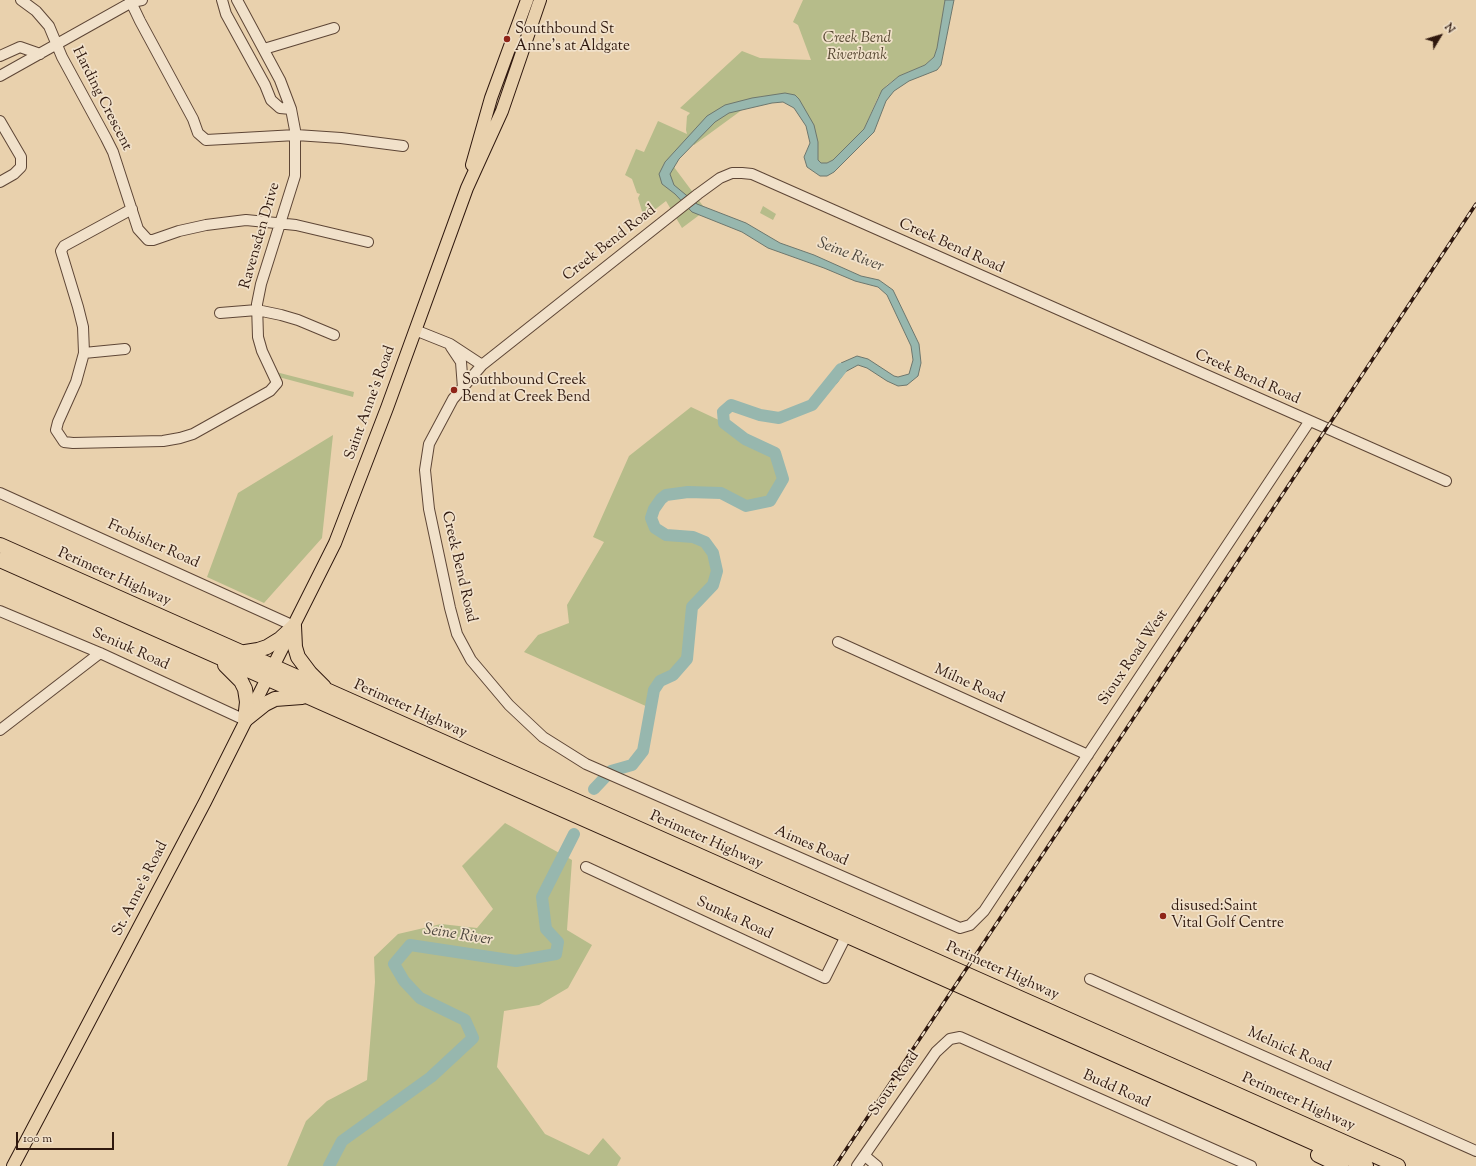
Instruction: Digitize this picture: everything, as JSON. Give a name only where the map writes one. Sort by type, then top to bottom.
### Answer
[{"type":"highway","name":"Perimeter Highway","points":[[0,545],[238,653],[305,697],[1366,1166]]},
{"type":"highway","name":"Perimeter Highway","points":[[0,560],[219,659],[332,694],[1398,1166]]},
{"type":"highway","points":[[238,653],[258,650],[267,646],[280,639],[294,626]]},
{"type":"highway","points":[[294,626],[295,648],[298,657],[310,673],[332,694]]},
{"type":"highway","points":[[219,659],[237,677],[245,689],[247,702],[246,720]]},
{"type":"highway","points":[[246,720],[261,707],[275,700],[305,697]]},
{"type":"highway","points":[[1236,1109],[1282,1136],[1341,1166]]},
{"type":"main road","name":"Saint Anne's Road","points":[[467,188],[475,150],[491,98],[527,0]]},
{"type":"main road","name":"Saint Anne's Road","points":[[294,626],[337,537],[467,188],[502,111],[540,0]]},
{"type":"main road","name":"St. Anne's Road","points":[[13,1166],[149,909],[294,626]]},
{"type":"street","name":"Harding Crescent","points":[[21,0],[30,5],[42,17],[57,44],[113,152],[138,230],[148,240],[153,240],[190,228],[232,221],[257,220],[281,223]]},
{"type":"street","points":[[0,76],[132,1],[142,0]]},
{"type":"street","points":[[222,0],[226,14],[265,85],[270,100],[280,108],[291,108]]},
{"type":"street","name":"Ravensden Drive","points":[[132,209],[64,246],[61,251],[83,327],[84,353],[76,382],[58,422],[56,430],[64,442],[163,441],[180,438],[193,434],[275,388],[277,383],[277,379],[262,350],[258,337],[257,310],[261,284],[281,223],[294,176],[296,135],[291,108],[280,80],[237,0]]},
{"type":"street","points":[[132,1],[140,21],[202,137],[210,140],[296,135],[341,138],[403,146]]},
{"type":"street","points":[[264,49],[334,28]]},
{"type":"street","points":[[0,56],[20,47],[40,54]]},
{"type":"street","points":[[0,121],[21,157],[21,167],[14,174],[0,182]]},
{"type":"street","name":"Creek Bend Road","points":[[622,779],[586,764],[543,737],[509,706],[471,660],[457,634],[429,509],[425,470],[429,444],[453,399],[482,365],[676,211],[720,178],[732,174],[752,174],[1309,422],[1446,481]]},
{"type":"street","points":[[281,223],[296,225],[368,242]]},
{"type":"street","points":[[220,313],[257,310],[298,320],[334,335]]},
{"type":"street","points":[[415,330],[450,344],[482,365]]},
{"type":"street","points":[[450,344],[461,362],[463,388]]},
{"type":"street","points":[[84,353],[125,349]]},
{"type":"street","name":"Sioux Road West","points":[[984,911],[1309,422]]},
{"type":"street","name":"Frobisher Road","points":[[0,492],[294,626]]},
{"type":"street","name":"Seniuk Road","points":[[0,610],[100,653],[246,720]]},
{"type":"street","name":"Milne Road","points":[[838,642],[1088,755]]},
{"type":"street","points":[[0,730],[100,653]]},
{"type":"street","name":"Aimes Road","points":[[622,779],[953,926],[960,928],[970,926],[984,911]]},
{"type":"street","name":"Sumka Road","points":[[586,867],[825,978],[846,936]]},
{"type":"street","name":"Melnick Road","points":[[1090,979],[1476,1151]]},
{"type":"street","name":"Sioux Road","points":[[857,1166],[936,1052],[950,1039],[960,1037],[968,1040]]},
{"type":"street","name":"Budd Road","points":[[968,1040],[1251,1166]]},
{"type":"street","points":[[864,1156],[877,1166]]},
{"type":"green space","name":"Creek Bend Riverbank","points":[[803,0],[945,0],[937,48],[934,57],[925,65],[899,76],[887,85],[878,97],[864,129],[833,160],[827,163],[821,163],[818,160],[818,142],[799,99],[761,96],[694,145],[689,137],[663,166],[671,163],[706,210],[682,228],[666,201],[644,218],[638,198],[640,194],[637,193],[632,179],[625,175],[636,149],[644,152],[658,121],[687,134],[687,116],[690,113],[680,108],[742,51],[760,58],[811,60],[798,25],[793,22]]},
{"type":"green space","points":[[763,206],[776,214],[773,220],[760,213]]},
{"type":"green space","points":[[272,371],[354,392],[353,397],[275,376]]},
{"type":"green space","points":[[691,407],[723,422],[729,429],[738,435],[770,448],[779,460],[780,469],[777,497],[773,501],[759,507],[747,505],[724,494],[675,494],[666,497],[653,510],[653,526],[660,531],[669,535],[704,541],[714,555],[718,573],[713,587],[700,599],[692,615],[691,641],[685,660],[678,669],[660,675],[651,685],[647,696],[648,707],[524,652],[538,635],[569,623],[567,605],[604,542],[593,537],[629,456]]},
{"type":"green space","points":[[333,435],[322,538],[264,603],[207,577],[238,493]]},
{"type":"green space","points":[[505,823],[572,860],[567,930],[592,945],[568,988],[539,1005],[504,1011],[497,1067],[545,1134],[589,1155],[603,1138],[621,1158],[617,1166],[287,1166],[306,1121],[327,1101],[367,1080],[375,982],[374,957],[398,934],[441,924],[477,928],[493,909],[462,866]]},
{"type":"water","points":[[945,0],[954,0],[941,65],[937,70],[909,81],[894,91],[886,101],[874,132],[834,172],[827,176],[820,176],[807,167],[804,157],[810,143],[806,126],[794,108],[783,102],[772,103],[729,113],[715,122],[679,159],[670,174],[674,185],[697,204],[746,223],[780,243],[814,255],[861,276],[879,280],[893,290],[919,344],[921,363],[918,376],[907,385],[898,386],[867,368],[858,365],[845,372],[836,384],[828,380],[833,372],[841,363],[857,356],[868,359],[894,376],[898,377],[909,374],[913,360],[911,346],[887,295],[878,287],[855,281],[768,248],[742,232],[692,212],[675,194],[662,184],[659,174],[665,162],[707,116],[725,105],[752,98],[785,93],[795,95],[799,99],[814,125],[818,142],[818,160],[821,163],[827,163],[833,160],[864,129],[882,90],[899,76],[925,65],[934,57],[937,48]]},
{"type":"waterway","name":"Seine River","points":[[594,789],[611,771],[632,765],[643,751],[654,690],[660,681],[673,675],[687,659],[692,607],[713,585],[717,571],[713,553],[705,542],[693,537],[666,535],[655,528],[651,518],[654,509],[666,495],[688,492],[721,493],[746,506],[770,501],[783,479],[775,453],[745,439],[724,423],[723,412],[731,405],[760,415],[779,418],[812,405],[841,369]]},
{"type":"waterway","name":"Seine River","points":[[329,1166],[342,1141],[431,1077],[473,1038],[465,1020],[420,998],[404,981],[394,964],[410,945],[516,961],[556,954],[558,942],[546,929],[542,897],[574,834]]},
{"type":"railway","points":[[835,1166],[1476,204]]},
{"type":"place","name":"Southbound St Anne's at Aldgate","points":[[507,39]]},
{"type":"place","name":"Southbound Creek Bend at Creek Bend","points":[[454,390]]},
{"type":"place","name":"disused:Saint Vital Golf Centre","points":[[1163,916]]}]
